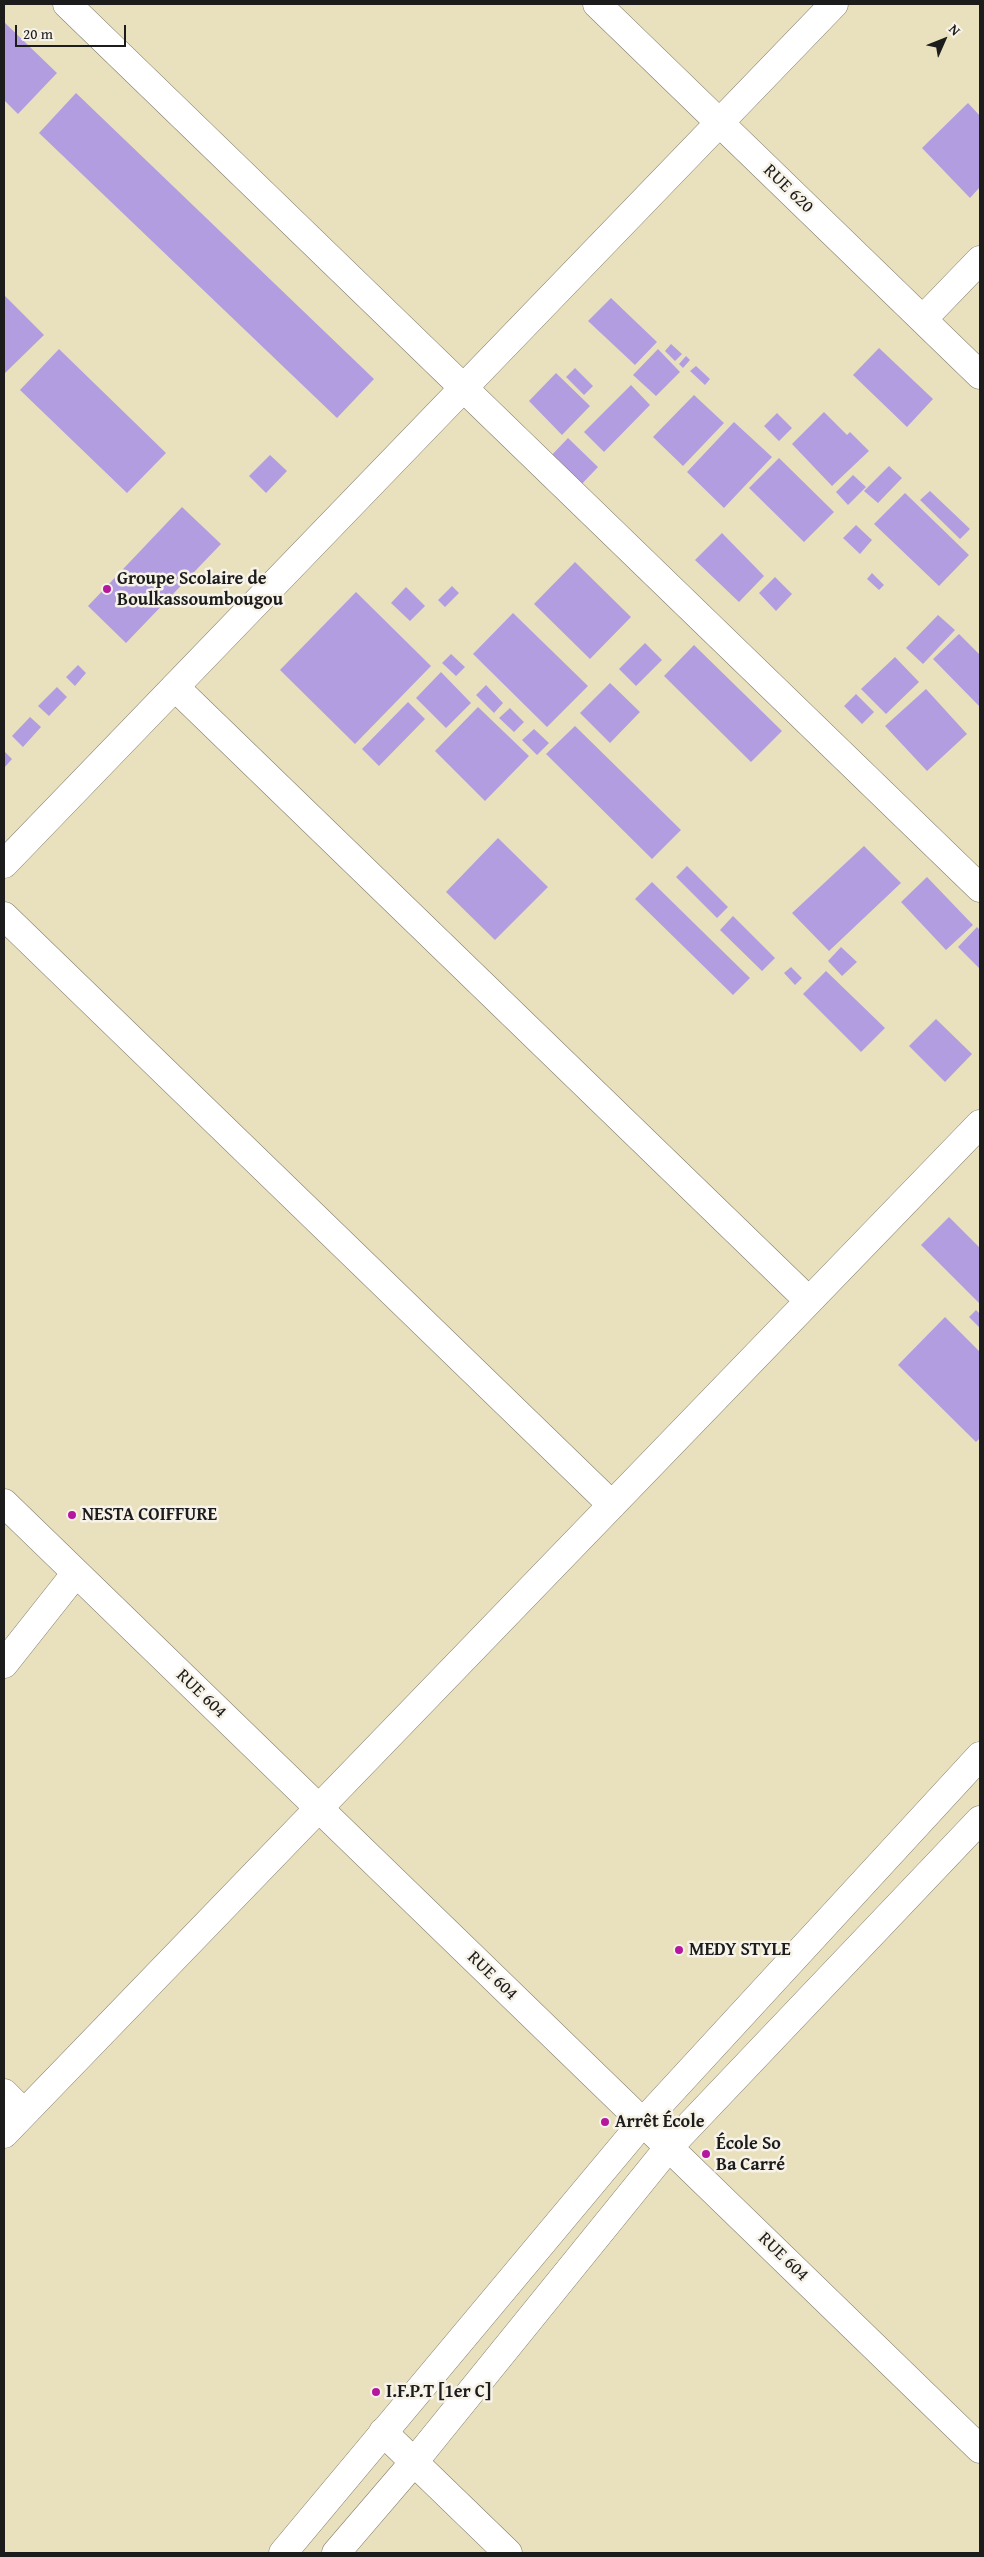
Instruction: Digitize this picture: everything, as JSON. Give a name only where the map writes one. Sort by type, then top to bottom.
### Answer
[{"type":"street","points":[[67,4],[980,888]]},
{"type":"street","name":"RUE 620","points":[[597,4],[980,375]]},
{"type":"street","points":[[4,864],[834,4]]},
{"type":"street","points":[[923,319],[980,260]]},
{"type":"street","points":[[175,687],[810,1301]]},
{"type":"street","points":[[4,916],[612,1505]]},
{"type":"street","points":[[4,2134],[980,1124]]},
{"type":"street","name":"RUE 604","points":[[4,1503],[980,2449]]},
{"type":"street","points":[[4,1664],[76,1574]]},
{"type":"street","points":[[283,2553],[643,2122],[980,1756]]},
{"type":"street","points":[[336,2553],[414,2462],[669,2147],[980,1820]]},
{"type":"street","points":[[4,2093],[24,2113]]},
{"type":"street","points":[[383,2432],[508,2553]]},
{"type":"building","points":[[4,22],[57,73],[18,114],[4,100]]},
{"type":"building","points":[[76,93],[374,379],[337,418],[39,133]]},
{"type":"building","points":[[968,103],[980,116],[980,187],[970,198],[922,148]]},
{"type":"building","points":[[4,295],[44,335],[4,374]]},
{"type":"building","points":[[611,298],[657,342],[635,365],[588,321]]},
{"type":"building","points":[[671,344],[682,354],[675,361],[665,351]]},
{"type":"building","points":[[879,348],[933,399],[907,427],[853,375]]},
{"type":"building","points":[[59,349],[166,453],[127,493],[20,390]]},
{"type":"building","points":[[658,349],[680,372],[656,396],[633,375]]},
{"type":"building","points":[[686,356],[690,360],[683,368],[679,364]]},
{"type":"building","points":[[696,366],[710,379],[705,385],[690,371]]},
{"type":"building","points":[[575,368],[593,386],[584,395],[566,377]]},
{"type":"building","points":[[556,373],[590,406],[562,435],[529,401]]},
{"type":"building","points":[[631,385],[650,405],[604,452],[584,432]]},
{"type":"building","points":[[694,395],[724,423],[683,466],[653,437]]},
{"type":"building","points":[[824,412],[847,435],[850,432],[869,451],[832,486],[792,444]]},
{"type":"building","points":[[777,413],[792,428],[779,441],[764,426]]},
{"type":"building","points":[[734,422],[772,457],[724,508],[687,472]]},
{"type":"building","points":[[568,438],[598,467],[579,487],[549,458]]},
{"type":"building","points":[[270,455],[287,471],[266,493],[249,476]]},
{"type":"building","points":[[779,458],[834,512],[804,542],[749,488]]},
{"type":"building","points":[[889,466],[902,478],[878,503],[864,491]]},
{"type":"building","points":[[853,475],[866,487],[848,505],[836,492]]},
{"type":"building","points":[[930,491],[970,529],[960,539],[920,500]]},
{"type":"building","points":[[905,493],[969,555],[939,586],[874,524]]},
{"type":"building","points":[[182,507],[221,544],[126,643],[88,606]]},
{"type":"building","points":[[856,525],[872,540],[860,554],[843,538]]},
{"type":"building","points":[[722,533],[764,576],[739,602],[695,560]]},
{"type":"building","points":[[575,562],[631,617],[590,659],[534,604]]},
{"type":"building","points":[[872,573],[884,585],[879,590],[867,579]]},
{"type":"building","points":[[775,577],[792,594],[776,611],[759,593]]},
{"type":"building","points":[[452,586],[459,593],[445,607],[438,600]]},
{"type":"building","points":[[406,587],[425,606],[410,621],[391,603]]},
{"type":"building","points":[[356,592],[431,666],[355,744],[280,670]]},
{"type":"building","points":[[513,613],[588,686],[547,727],[473,654]]},
{"type":"building","points":[[938,615],[955,630],[923,664],[906,648]]},
{"type":"building","points":[[959,634],[980,655],[980,707],[933,659]]},
{"type":"building","points":[[645,643],[662,660],[636,686],[619,669]]},
{"type":"building","points":[[694,645],[782,731],[751,762],[664,676]]},
{"type":"building","points":[[451,654],[465,667],[456,676],[442,663]]},
{"type":"building","points":[[895,657],[919,682],[886,714],[861,689]]},
{"type":"building","points":[[78,665],[86,673],[75,686],[66,677]]},
{"type":"building","points":[[441,672],[471,703],[446,728],[416,698]]},
{"type":"building","points":[[610,683],[640,712],[610,743],[580,713]]},
{"type":"building","points":[[486,685],[503,703],[494,713],[476,695]]},
{"type":"building","points":[[57,687],[67,697],[49,716],[38,706]]},
{"type":"building","points":[[926,689],[967,734],[927,771],[885,726]]},
{"type":"building","points":[[856,694],[874,712],[862,724],[844,706]]},
{"type":"building","points":[[408,702],[425,719],[379,766],[362,749]]},
{"type":"building","points":[[478,707],[529,756],[485,801],[435,751]]},
{"type":"building","points":[[510,708],[524,722],[514,732],[499,718]]},
{"type":"building","points":[[30,717],[41,727],[23,747],[12,736]]},
{"type":"building","points":[[575,726],[681,830],[652,859],[546,754]]},
{"type":"building","points":[[534,729],[549,743],[537,755],[522,740]]},
{"type":"building","points":[[4,753],[12,759],[4,768]]},
{"type":"building","points":[[498,838],[548,887],[495,940],[446,892]]},
{"type":"building","points":[[864,846],[901,883],[829,951],[792,913]]},
{"type":"building","points":[[687,866],[728,907],[717,918],[676,877]]},
{"type":"building","points":[[927,877],[973,925],[946,950],[901,902]]},
{"type":"building","points":[[652,882],[750,978],[733,995],[635,899]]},
{"type":"building","points":[[733,916],[775,958],[762,971],[720,930]]},
{"type":"building","points":[[977,927],[980,930],[980,969],[958,947]]},
{"type":"building","points":[[841,947],[857,962],[842,976],[828,961]]},
{"type":"building","points":[[791,967],[802,978],[795,985],[784,973]]},
{"type":"building","points":[[826,971],[885,1028],[861,1052],[803,994]]},
{"type":"building","points":[[936,1019],[972,1054],[945,1082],[909,1046]]},
{"type":"building","points":[[949,1217],[980,1248],[980,1304],[921,1245]]},
{"type":"building","points":[[976,1310],[980,1314],[979,1327],[969,1317]]},
{"type":"building","points":[[945,1317],[980,1352],[980,1438],[976,1442],[898,1365]]},
{"type":"place","name":"Groupe Scolaire de Boulkassoumbougou","points":[[107,589]]},
{"type":"place","name":"NESTA COIFFURE","points":[[72,1515]]},
{"type":"place","name":"MEDY STYLE","points":[[679,1950]]},
{"type":"place","name":"Arrêt École","points":[[605,2122]]},
{"type":"place","name":"École So Ba Carré","points":[[706,2154]]},
{"type":"place","name":"I.F.P.T [1er C]","points":[[376,2392]]}]
